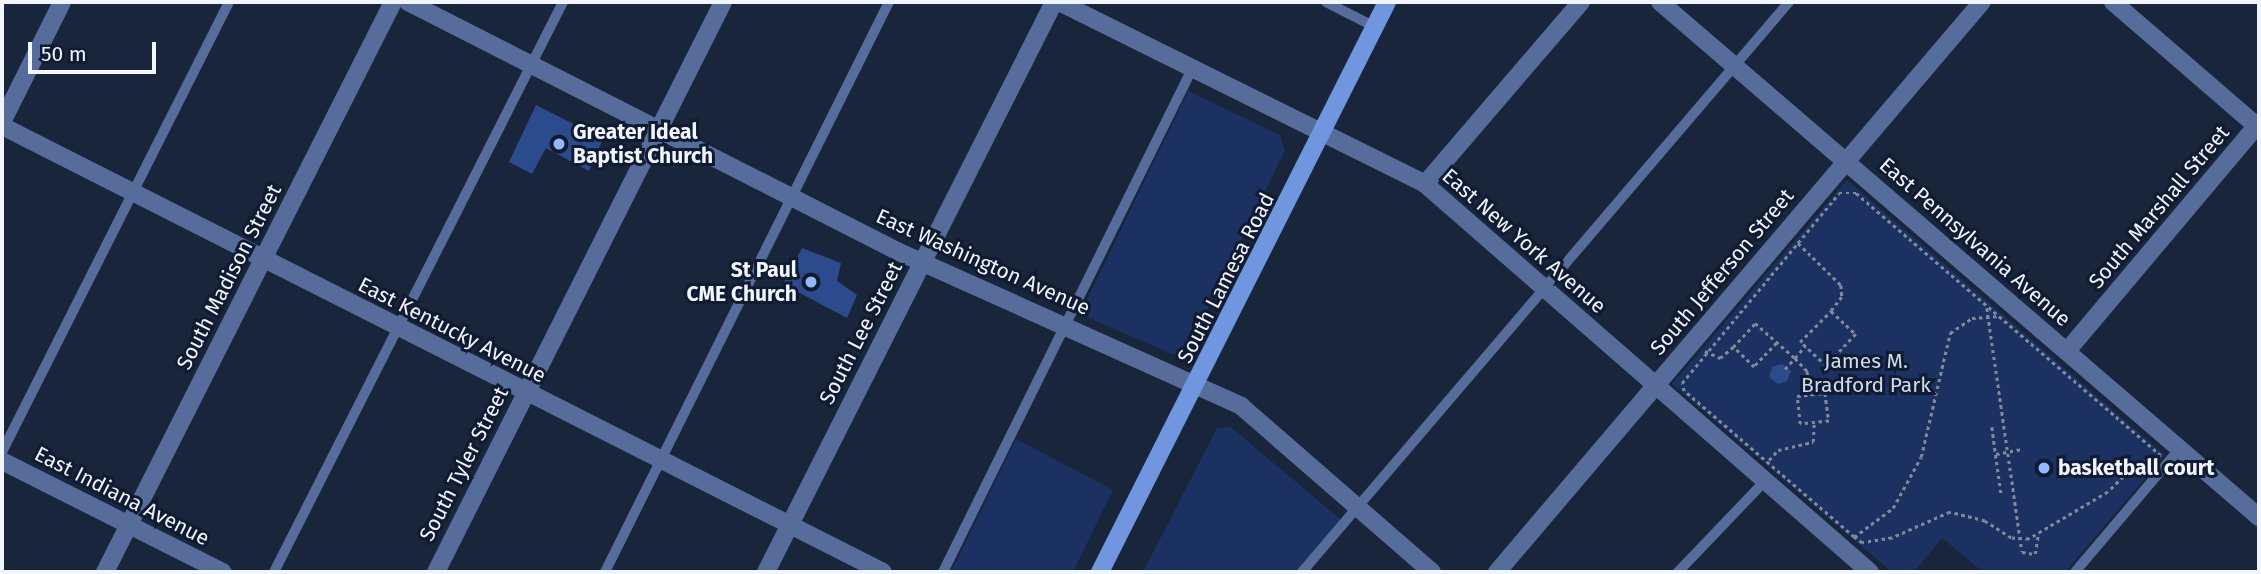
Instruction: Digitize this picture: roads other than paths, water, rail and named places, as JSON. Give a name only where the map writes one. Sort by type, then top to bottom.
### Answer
[{"type":"main road","name":"South Lamesa Road","points":[[1100,572],[1324,135],[1387,2]]},
{"type":"street","points":[[2,124],[62,2]]},
{"type":"street","name":"South Madison Street","points":[[105,572],[393,2]]},
{"type":"street","name":"East Washington Avenue","points":[[408,2],[922,263],[1068,324],[1241,405],[1432,572]]},
{"type":"street","name":"South Tyler Street","points":[[436,572],[723,2]]},
{"type":"street","name":"East New York Avenue","points":[[1056,2],[1425,184],[1870,572]]},
{"type":"street","name":"South Lee Street","points":[[766,572],[1056,2]]},
{"type":"street","points":[[1425,184],[1581,2]]},
{"type":"street","name":"East Pennsylvania Avenue","points":[[1660,2],[2259,517]]},
{"type":"street","name":"South Jefferson Street","points":[[1497,572],[1982,2]]},
{"type":"street","points":[[2113,2],[2258,126]]},
{"type":"street","name":"East Kentucky Avenue","points":[[2,124],[262,260],[883,572]]},
{"type":"street","name":"South Marshall Street","points":[[2067,351],[2258,126]]},
{"type":"street","name":"East Indiana Avenue","points":[[2,461],[223,572]]},
{"type":"lane","points":[[2,452],[229,2]]},
{"type":"lane","points":[[274,572],[563,2]]},
{"type":"lane","points":[[605,572],[889,2]]},
{"type":"lane","points":[[1326,2],[1375,27]]},
{"type":"lane","points":[[1302,572],[1789,2]]},
{"type":"lane","points":[[943,572],[1192,69]]},
{"type":"lane","points":[[2075,572],[2180,449]]},
{"type":"lane","points":[[1678,572],[1765,481]]},
{"type":"place","name":"Greater Ideal Baptist Church","points":[[559,144]]},
{"type":"place","name":"St Paul CME Church","points":[[811,282]]},
{"type":"place","name":"basketball court","points":[[2044,468]]},
{"type":"park label","name":"James M. Bradford Park","points":[[1866,373]]}]
